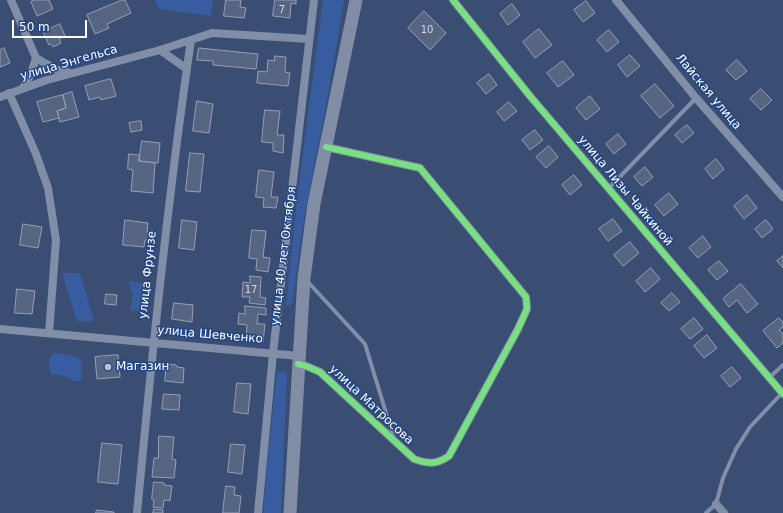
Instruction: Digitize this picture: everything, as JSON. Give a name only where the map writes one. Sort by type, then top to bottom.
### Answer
[{"type":"main road","name":"улица 40 лет Октября","points":[[290,513],[304,278],[314,204],[356,0]]},
{"type":"street","points":[[11,0],[36,58],[57,70],[71,74]]},
{"type":"street","name":"улица 40 лет Октября","points":[[258,513],[273,353],[314,0]]},
{"type":"street","name":"улица Лизы Чайкиной","points":[[453,0],[530,96],[783,394]]},
{"type":"street","name":"Лайская улица","points":[[616,0],[696,98],[783,197]]},
{"type":"street","name":"улица Энгельса","points":[[0,96],[71,74],[160,50],[212,33],[309,38]]},
{"type":"street","name":"улица Фрунзе","points":[[137,513],[153,343],[166,228],[191,40]]},
{"type":"street","points":[[160,50],[187,69]]},
{"type":"street","points":[[23,88],[31,74],[36,58]]},
{"type":"street","points":[[9,93],[36,154],[48,188],[56,240],[49,333]]},
{"type":"street","name":"улица Матросова","points":[[298,360],[306,366],[320,372],[414,459],[428,463],[440,462],[449,456],[518,329],[527,309],[526,297],[420,168],[326,147]]},
{"type":"street","name":"улица Шевченко","points":[[0,329],[273,353],[298,360]]},
{"type":"street","points":[[716,504],[724,513]]},
{"type":"lane","points":[[608,188],[696,98]]},
{"type":"lane","points":[[304,278],[365,344],[395,441]]},
{"type":"lane","points":[[770,377],[783,365]]},
{"type":"lane","points":[[706,513],[716,504],[723,478],[736,449],[750,427],[783,394]]},
{"type":"shaded area","points":[[155,0],[213,0],[211,16],[159,9]]},
{"type":"shaded area","points":[[323,0],[344,0],[329,90],[304,219],[292,305],[286,306],[297,198]]},
{"type":"shaded area","points":[[62,273],[80,273],[94,320],[89,322],[77,321]]},
{"type":"shaded area","points":[[128,281],[144,283],[141,311],[130,310],[133,295]]},
{"type":"shaded area","points":[[53,353],[72,356],[81,360],[81,381],[73,381],[63,376],[52,375],[49,369],[49,364]]},
{"type":"shaded area","points":[[277,372],[283,372],[287,375],[281,513],[263,513],[267,463]]},
{"type":"building","points":[[35,0],[49,0],[53,9],[37,16],[31,2]]},
{"type":"building","points":[[125,0],[131,13],[107,24],[109,28],[95,34],[87,15]]},
{"type":"building","points":[[226,0],[241,0],[240,7],[246,8],[244,18],[224,16]]},
{"type":"building","points":[[275,0],[296,0],[296,4],[291,3],[290,18],[273,16]]},
{"type":"building","points":[[586,1],[595,13],[583,22],[574,10]]},
{"type":"building","points":[[512,4],[520,15],[508,25],[500,14]]},
{"type":"building","points":[[424,11],[446,33],[430,50],[408,28]]},
{"type":"building","points":[[60,24],[65,36],[59,39],[61,43],[53,47],[51,44],[49,45],[43,32]]},
{"type":"building","points":[[539,29],[552,45],[535,58],[523,42]]},
{"type":"building","points":[[609,30],[619,42],[607,52],[597,40]]},
{"type":"building","points":[[4,48],[10,63],[0,67],[0,50]]},
{"type":"building","points":[[199,48],[258,54],[256,69],[213,65],[213,61],[197,60]]},
{"type":"building","points":[[630,55],[640,66],[627,77],[618,65]]},
{"type":"building","points":[[275,56],[286,57],[285,72],[290,73],[288,86],[257,83],[258,71],[267,72],[268,60],[274,61]]},
{"type":"building","points":[[737,60],[747,71],[736,80],[726,70]]},
{"type":"building","points":[[563,61],[574,75],[558,87],[547,73]]},
{"type":"building","points":[[489,74],[497,85],[486,94],[477,83]]},
{"type":"building","points":[[111,79],[116,96],[101,100],[100,97],[89,100],[85,86]]},
{"type":"building","points":[[655,84],[674,106],[660,118],[641,96]]},
{"type":"building","points":[[761,89],[772,100],[761,110],[750,99]]},
{"type":"building","points":[[72,92],[79,117],[60,122],[57,111],[66,108],[63,95]]},
{"type":"building","points":[[63,95],[66,108],[57,111],[59,118],[43,122],[37,102]]},
{"type":"building","points":[[590,96],[600,109],[586,120],[576,108]]},
{"type":"building","points":[[197,101],[213,104],[209,133],[193,131]]},
{"type":"building","points":[[509,102],[517,111],[504,121],[497,112]]},
{"type":"building","points":[[265,110],[280,111],[277,135],[284,135],[283,153],[273,151],[273,143],[262,142]]},
{"type":"building","points":[[141,121],[142,130],[131,132],[129,123]]},
{"type":"building","points":[[687,125],[694,133],[682,143],[675,135]]},
{"type":"building","points":[[535,130],[543,140],[530,150],[522,140]]},
{"type":"building","points":[[618,134],[626,144],[614,154],[606,144]]},
{"type":"building","points":[[142,141],[160,143],[158,163],[139,161]]},
{"type":"building","points":[[549,146],[558,157],[546,168],[536,157]]},
{"type":"building","points":[[190,153],[204,154],[200,192],[186,191]]},
{"type":"building","points":[[129,154],[140,155],[139,161],[155,163],[153,193],[131,191],[133,170],[128,169]]},
{"type":"building","points":[[716,159],[724,169],[713,179],[705,169]]},
{"type":"building","points":[[645,167],[653,177],[642,186],[634,177]]},
{"type":"building","points":[[259,170],[274,172],[271,197],[278,197],[276,208],[263,207],[264,198],[256,197]]},
{"type":"building","points":[[574,175],[582,185],[570,195],[562,185]]},
{"type":"building","points":[[669,193],[678,204],[664,216],[655,205]]},
{"type":"building","points":[[747,195],[757,208],[744,219],[734,206]]},
{"type":"building","points":[[613,219],[622,231],[608,241],[599,229]]},
{"type":"building","points":[[125,220],[148,223],[147,232],[151,232],[150,240],[145,240],[144,247],[123,245]]},
{"type":"building","points":[[182,220],[197,222],[194,250],[179,248]]},
{"type":"building","points":[[766,220],[773,229],[762,238],[755,229]]},
{"type":"building","points":[[23,224],[42,227],[38,248],[20,245]]},
{"type":"building","points":[[252,230],[266,231],[263,257],[270,258],[268,272],[256,270],[257,259],[249,258]]},
{"type":"building","points":[[703,236],[711,247],[698,258],[689,248]]},
{"type":"building","points":[[630,242],[639,253],[623,266],[614,255]]},
{"type":"building","points":[[783,256],[783,268],[777,261]]},
{"type":"building","points":[[719,261],[728,271],[717,280],[708,270]]},
{"type":"building","points":[[651,268],[660,279],[645,292],[636,281]]},
{"type":"building","points":[[250,276],[261,277],[260,297],[266,298],[265,305],[249,303],[250,297],[242,297],[243,282],[250,283]]},
{"type":"building","points":[[741,284],[758,304],[747,313],[737,300],[729,307],[723,299]]},
{"type":"building","points":[[17,289],[35,291],[32,314],[15,313]]},
{"type":"building","points":[[672,293],[680,302],[669,311],[661,303]]},
{"type":"building","points":[[106,294],[117,295],[116,305],[105,304]]},
{"type":"building","points":[[174,303],[193,305],[192,322],[172,319]]},
{"type":"building","points":[[245,306],[266,308],[266,315],[258,314],[257,324],[265,324],[263,342],[246,340],[247,325],[238,324],[239,313],[245,314]]},
{"type":"building","points":[[694,318],[703,329],[690,339],[681,329]]},
{"type":"building","points":[[779,318],[783,322],[783,327],[779,330],[783,334],[783,343],[777,348],[763,331]]},
{"type":"building","points":[[707,335],[717,348],[704,358],[694,346]]},
{"type":"building","name":"Магазин","points":[[118,355],[120,377],[97,379],[95,357]]},
{"type":"building","points":[[167,364],[184,368],[183,383],[165,381]]},
{"type":"building","points":[[732,367],[741,378],[730,387],[721,376]]},
{"type":"building","points":[[237,383],[251,384],[248,414],[234,412]]},
{"type":"building","points":[[164,394],[180,395],[179,410],[162,409]]},
{"type":"building","points":[[159,436],[174,437],[172,459],[176,460],[174,478],[152,477],[154,458],[158,458]]},
{"type":"building","points":[[102,443],[122,445],[118,484],[98,482]]},
{"type":"building","points":[[231,444],[245,445],[242,474],[228,472]]},
{"type":"building","points":[[154,482],[172,486],[170,501],[164,500],[163,508],[153,507],[154,500],[152,499]]},
{"type":"building","points":[[226,486],[235,487],[234,495],[241,496],[239,513],[223,513]]},
{"type":"building","points":[[154,509],[163,510],[163,513],[153,513]]},
{"type":"building","points":[[97,510],[114,512],[114,513],[96,513]]},
{"type":"cycle path","points":[[453,0],[530,96],[783,394]]},
{"type":"cycle path","points":[[298,364],[320,372],[414,459],[432,463],[449,456],[518,329],[527,309],[526,297],[420,168],[326,147]]},
{"type":"place","name":"Магазин","points":[[108,367]]}]
